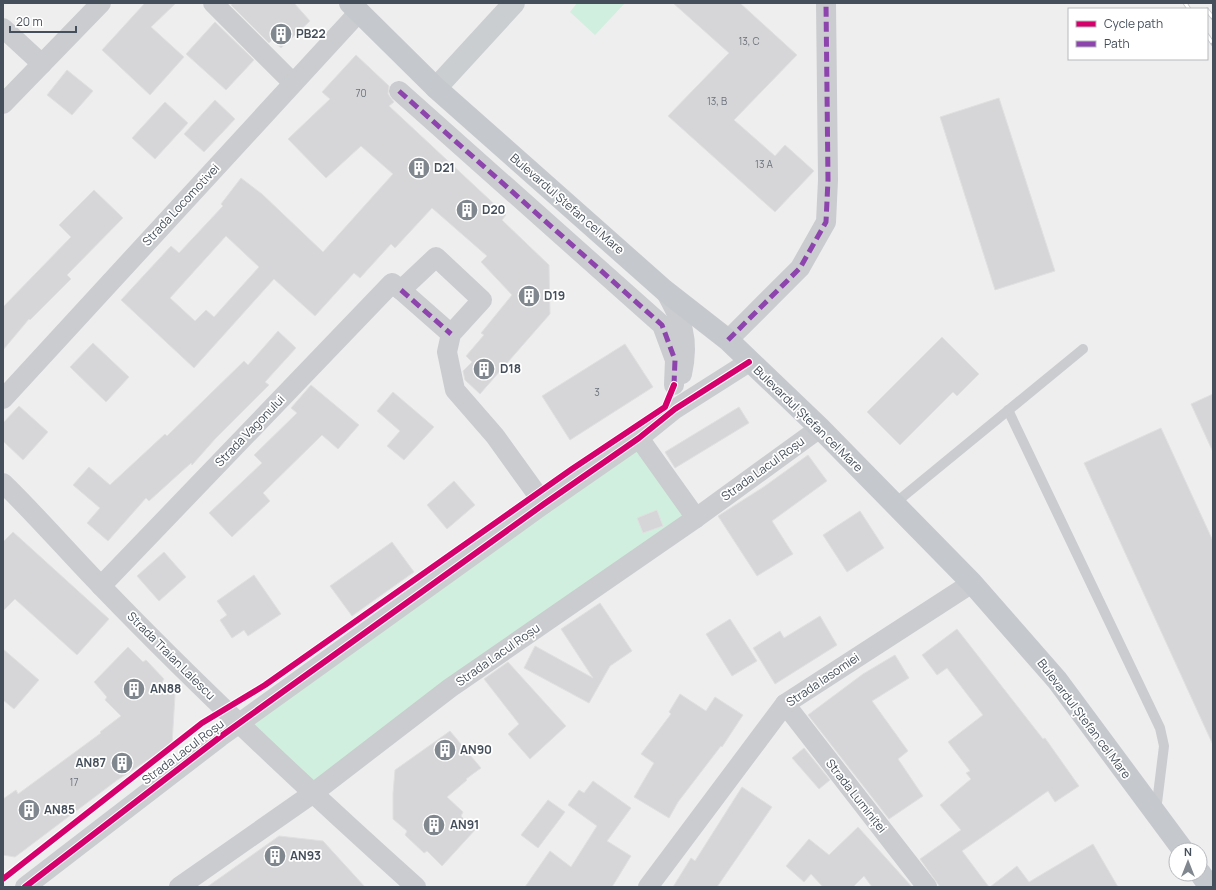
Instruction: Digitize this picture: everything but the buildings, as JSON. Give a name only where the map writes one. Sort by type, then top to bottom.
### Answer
[{"type":"main road","points":[[436,88],[514,3]]},
{"type":"main road","name":"Bulevardul Ștefan cel Mare","points":[[354,8],[436,88],[664,290],[728,340],[749,362],[820,428],[972,583],[1057,680],[1177,842]]},
{"type":"street","points":[[3,104],[101,3]]},
{"type":"street","points":[[213,3],[293,83]]},
{"type":"street","points":[[728,340],[800,268],[826,222],[828,180],[826,3]]},
{"type":"street","name":"Strada Locomotivei","points":[[3,398],[293,83],[354,8]]},
{"type":"street","points":[[3,28],[42,64]]},
{"type":"street","points":[[399,91],[662,324],[675,360],[674,385]]},
{"type":"street","points":[[451,334],[401,290],[436,257],[482,300],[451,334],[447,352],[455,390],[495,436],[544,504]]},
{"type":"street","name":"Strada Vagonului","points":[[101,586],[392,283],[401,290]]},
{"type":"street","points":[[664,290],[678,315],[684,332],[685,350],[683,370],[675,409]]},
{"type":"street","name":"Strada Lacul Roșu","points":[[25,887],[239,724],[544,504],[640,438],[675,409],[749,362]]},
{"type":"street","name":"Strada Lacul Roșu","points":[[179,887],[312,794],[450,688],[696,518],[820,428]]},
{"type":"street","points":[[640,438],[696,518]]},
{"type":"street","name":"Strada Traian Lalescu","points":[[3,483],[101,586],[239,724],[312,794],[416,887]]},
{"type":"street","name":"Strada Iasomiei","points":[[648,887],[785,704],[972,583]]},
{"type":"street","name":"Strada Luminiței","points":[[785,704],[927,887]]},
{"type":"lane","points":[[894,504],[1083,349]]},
{"type":"lane","points":[[1008,410],[1160,728],[1164,746],[1156,813]]},
{"type":"green space","points":[[577,3],[625,3],[595,35],[570,12]]},
{"type":"green space","points":[[639,438],[696,518],[312,794],[239,724]]},
{"type":"railway","points":[[1185,3],[1188,8]]},
{"type":"railway","points":[[1208,11],[1213,18]]},
{"type":"railway","points":[[1208,36],[1213,44]]},
{"type":"marked path","points":[[728,340],[800,268],[826,222],[828,180],[826,3]]},
{"type":"marked path","points":[[399,91],[662,325],[675,360],[674,385]]},
{"type":"marked path","points":[[401,290],[451,334]]},
{"type":"cycle path","points":[[25,887],[220,737],[544,504],[639,438],[675,409],[749,362]]},
{"type":"cycle path","points":[[3,879],[202,723],[265,685],[572,469],[665,407],[674,385]]},
{"type":"place","name":"PB22","points":[[281,34]]},
{"type":"place","name":"D21","points":[[419,168]]},
{"type":"place","name":"D20","points":[[467,210]]},
{"type":"place","name":"D19","points":[[529,296]]},
{"type":"place","name":"D18","points":[[484,369]]},
{"type":"place","name":"AN88","points":[[134,689]]},
{"type":"place","name":"AN90","points":[[445,750]]},
{"type":"place","name":"AN87","points":[[122,763]]},
{"type":"place","name":"AN85","points":[[29,810]]},
{"type":"place","name":"AN91","points":[[434,825]]},
{"type":"place","name":"AN93","points":[[275,856]]}]
